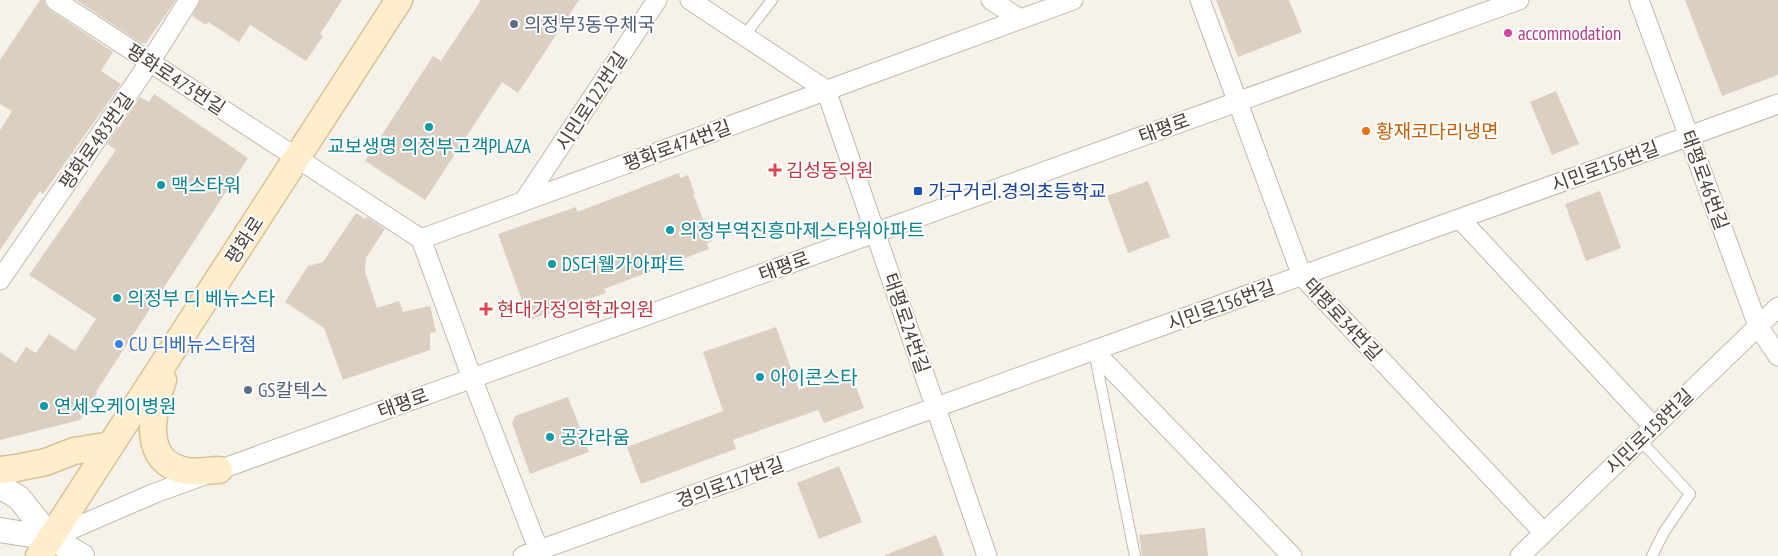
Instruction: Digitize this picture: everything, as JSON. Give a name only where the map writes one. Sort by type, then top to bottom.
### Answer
[{"type":"main road","name":"평화로","points":[[45,547],[399,0]]},
{"type":"main road","points":[[176,345],[155,404],[152,432],[154,443],[166,461],[175,467],[188,472],[219,470]]},
{"type":"main road","points":[[0,470],[46,462],[74,451],[111,445]]},
{"type":"street","name":"평화로473번길","points":[[55,0],[296,158]]},
{"type":"street","name":"평화로483번길","points":[[0,280],[150,62],[189,0]]},
{"type":"street","name":"시민로122번길","points":[[524,201],[657,0]]},
{"type":"street","points":[[690,0],[826,90]]},
{"type":"street","points":[[991,0],[1020,20]]},
{"type":"street","name":"평화로474번길","points":[[421,239],[1073,0]]},
{"type":"street","name":"태평로34번길","points":[[1200,0],[1302,276],[1544,533]]},
{"type":"street","name":"태평로","points":[[45,547],[155,493],[1519,0]]},
{"type":"street","name":"태평로46번길","points":[[1639,0],[1758,326],[1778,356]]},
{"type":"street","name":"태평로24번길","points":[[826,90],[987,556]]},
{"type":"street","name":"시민로156번길","points":[[936,408],[1778,104]]},
{"type":"street","points":[[296,158],[421,239],[535,554]]},
{"type":"street","points":[[1460,219],[1654,427]]},
{"type":"street","name":"시민로158번길","points":[[1520,556],[1778,307]]},
{"type":"street","points":[[1094,351],[1292,556]]},
{"type":"street","name":"경의로117번길","points":[[535,554],[936,408]]},
{"type":"street","points":[[0,486],[19,498],[45,547]]},
{"type":"street","points":[[0,530],[45,547],[82,556]]},
{"type":"lane","points":[[744,36],[772,0]]},
{"type":"lane","points":[[1094,351],[1135,556]]},
{"type":"lane","points":[[1640,440],[1690,494],[1664,532],[1652,556]]},
{"type":"building","points":[[40,0],[44,0],[45,5],[49,9],[113,52],[101,71],[121,84],[43,194],[40,191],[0,250],[0,130],[12,111],[0,104],[0,60]]},
{"type":"building","points":[[76,0],[176,0],[146,43],[141,43]]},
{"type":"building","points":[[200,0],[342,0],[320,34],[323,36],[306,61],[250,25],[239,42],[208,22],[206,25],[192,16]]},
{"type":"building","points":[[481,0],[579,0],[518,93],[502,82],[425,200],[365,161],[433,56],[441,61]]},
{"type":"building","points":[[1216,0],[1289,0],[1302,32],[1238,57]]},
{"type":"building","points":[[1685,0],[1778,0],[1778,75],[1722,96]]},
{"type":"building","points":[[1556,91],[1579,144],[1552,155],[1530,102]]},
{"type":"building","points":[[154,94],[248,158],[96,392],[80,420],[0,440],[0,352],[16,363],[26,347],[36,353],[49,334],[75,351],[96,319],[29,275],[116,150],[107,144],[140,97],[149,102]]},
{"type":"building","points":[[679,173],[680,178],[688,175],[695,194],[693,194],[712,241],[707,243],[709,249],[604,289],[606,293],[529,320],[498,234],[576,207],[577,212]]},
{"type":"building","points":[[1148,181],[1170,237],[1128,253],[1107,196]]},
{"type":"building","points":[[1600,191],[1621,248],[1586,261],[1565,204]]},
{"type":"building","points":[[356,213],[365,219],[367,217],[385,229],[366,258],[365,272],[377,308],[399,301],[403,312],[430,306],[436,332],[430,333],[430,350],[343,380],[324,328],[285,302],[308,266],[323,262]]},
{"type":"building","points":[[776,327],[799,390],[850,371],[864,408],[824,423],[818,410],[733,440],[736,449],[641,484],[627,447],[723,411],[703,352]]},
{"type":"building","name":"공간라움","points":[[568,397],[589,452],[530,474],[512,423],[515,416]]},
{"type":"building","points":[[839,466],[862,522],[819,539],[797,483]]},
{"type":"building","points":[[1205,528],[1208,556],[1142,556],[1139,535]]},
{"type":"building","points":[[936,535],[944,556],[885,556],[885,555]]},
{"type":"place","name":"의정부3동우체국","points":[[514,24]]},
{"type":"place","name":"accommodation","points":[[1508,33]]},
{"type":"place","name":"교보생명 의정부고객PLAZA","points":[[429,127]]},
{"type":"place","name":"황재코다리냉면","points":[[1366,131]]},
{"type":"place","name":"김성동의원","points":[[775,170]]},
{"type":"place","name":"맥스타워","points":[[161,185]]},
{"type":"place","name":"가구거리.경의초등학교","points":[[918,191]]},
{"type":"place","name":"의정부역진흥마제스타워아파트","points":[[670,230]]},
{"type":"place","name":"DS더웰가아파트","points":[[552,264]]},
{"type":"place","name":"의정부 디 베뉴스타","points":[[117,298]]},
{"type":"place","name":"현대가정의학과의원","points":[[486,309]]},
{"type":"place","name":"CU 디베뉴스타점","points":[[119,344]]},
{"type":"place","name":"아이콘스타","points":[[760,377]]},
{"type":"place","name":"GS칼텍스","points":[[248,390]]},
{"type":"place","name":"연세오케이병원","points":[[44,406]]},
{"type":"place","name":"공간라움","points":[[550,437]]}]
